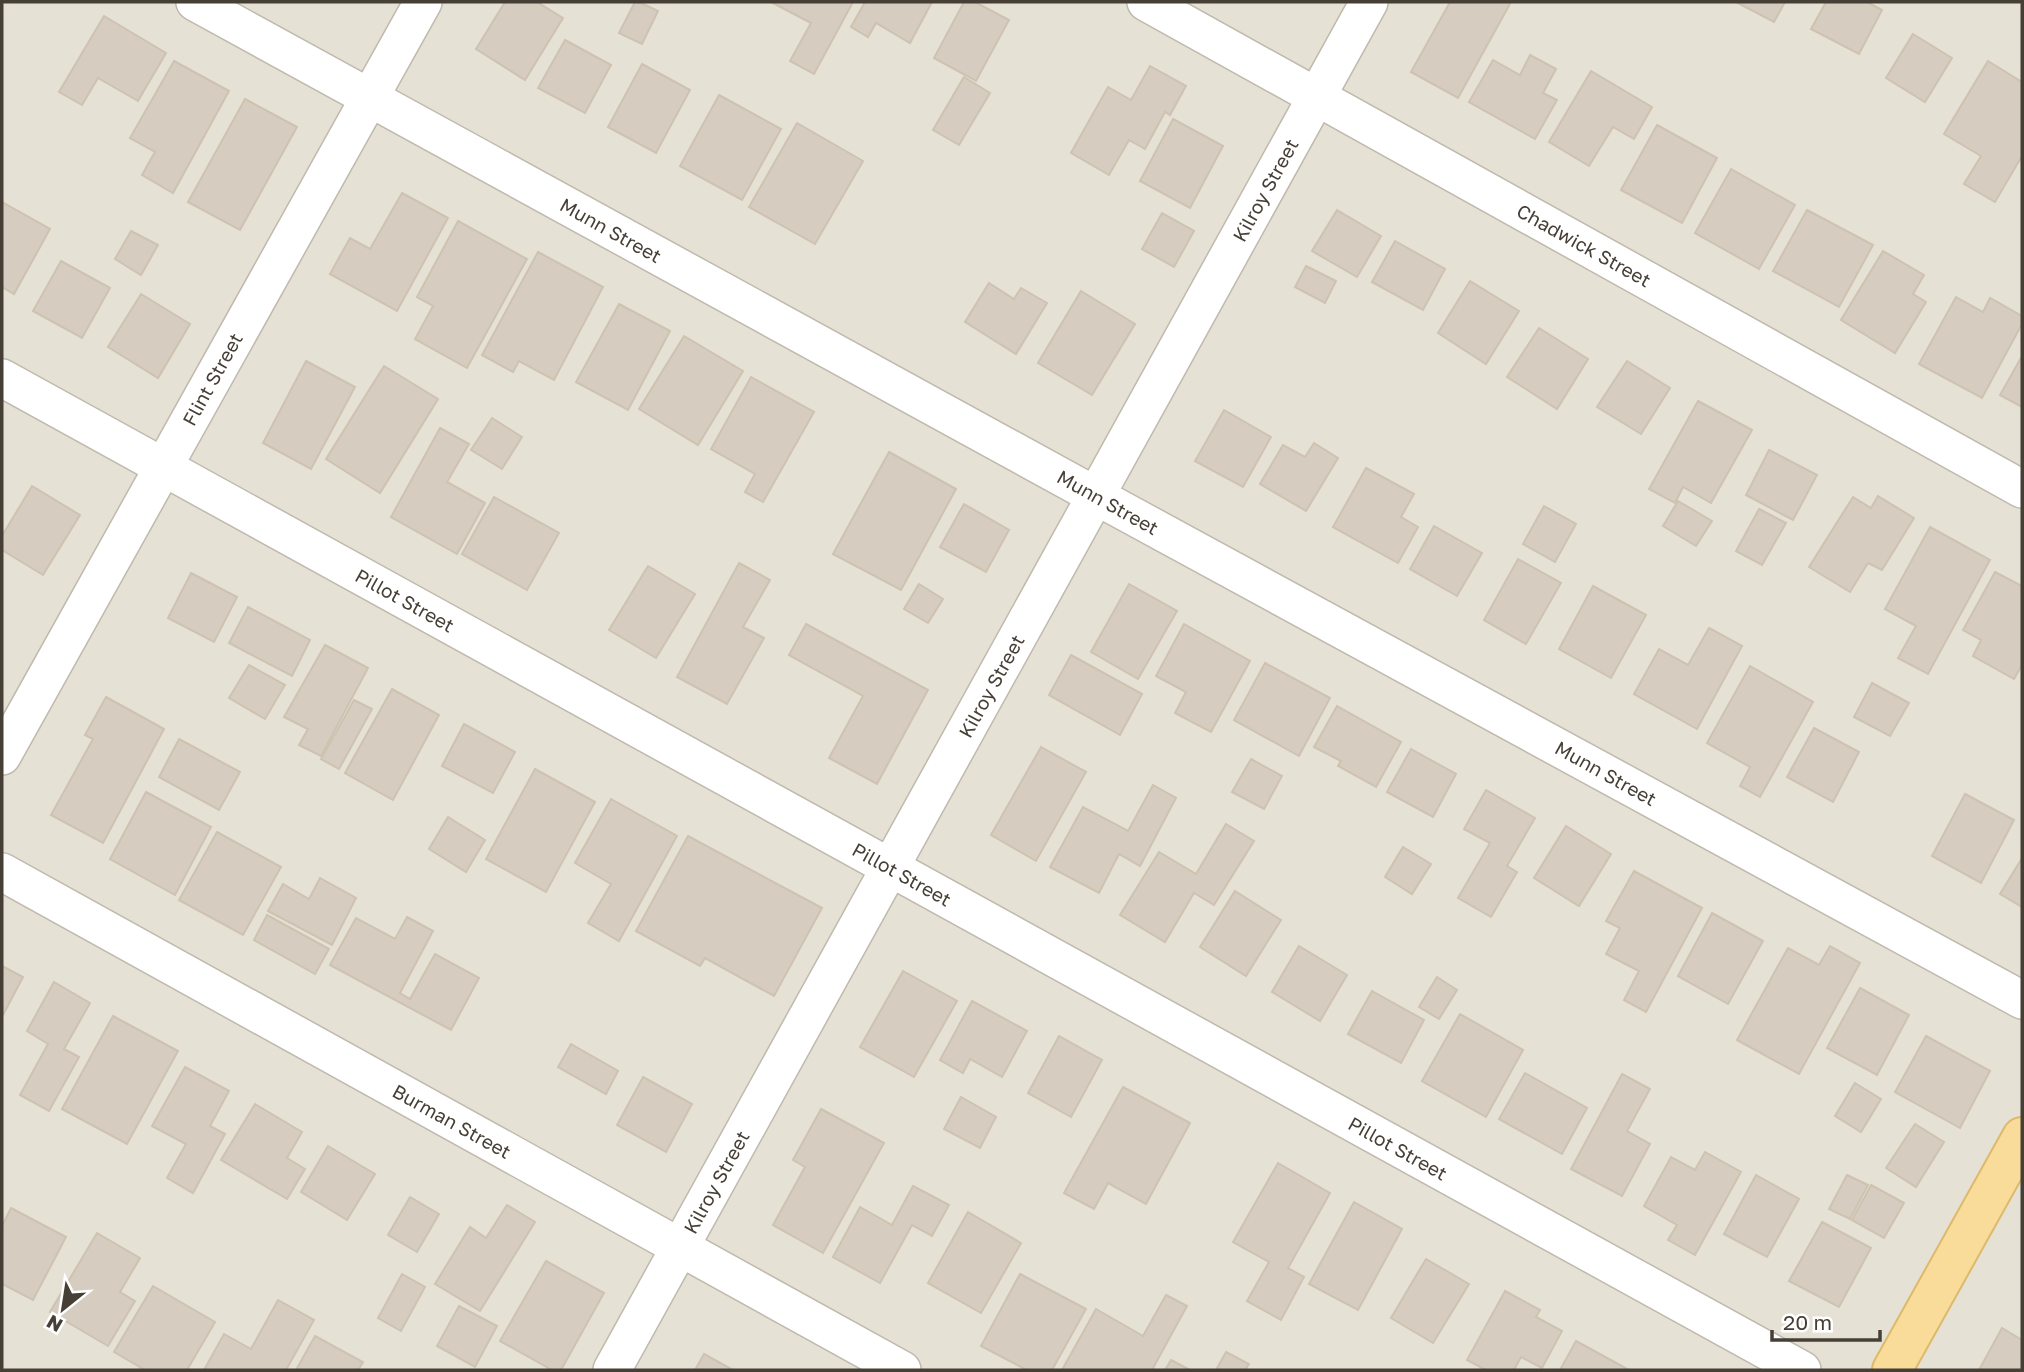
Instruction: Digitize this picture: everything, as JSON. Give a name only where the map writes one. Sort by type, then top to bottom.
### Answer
[{"type":"main road","points":[[1892,1370],[2022,1137]]},
{"type":"street","name":"Munn Street","points":[[195,2],[2022,1000]]},
{"type":"street","name":"Flint Street","points":[[2,756],[423,2]]},
{"type":"street","name":"Chadwick Street","points":[[1146,2],[2022,489]]},
{"type":"street","name":"Kilroy Street","points":[[612,1370],[1369,2]]},
{"type":"street","name":"Pillot Street","points":[[2,378],[1802,1370]]},
{"type":"street","name":"Burman Street","points":[[2,872],[902,1370]]},
{"type":"shaded area","points":[[2,2],[2022,2],[2022,1370],[2,1370]]},
{"type":"building","points":[[505,2],[537,2],[563,18],[525,80],[476,49]]},
{"type":"building","points":[[635,2],[658,11],[642,44],[619,33]]},
{"type":"building","points":[[771,2],[853,2],[814,74],[790,61],[811,23]]},
{"type":"building","points":[[865,2],[932,2],[910,43],[876,23],[868,37],[851,27]]},
{"type":"building","points":[[964,2],[975,2],[1009,20],[976,81],[934,58]]},
{"type":"building","points":[[1450,2],[1511,2],[1458,98],[1411,72]]},
{"type":"building","points":[[1736,2],[1785,2],[1774,22]]},
{"type":"building","points":[[1826,2],[1867,2],[1882,10],[1859,54],[1811,29]]},
{"type":"building","points":[[104,16],[166,53],[138,101],[98,78],[82,105],[59,92]]},
{"type":"building","points":[[1913,34],[1952,58],[1925,102],[1886,78]]},
{"type":"building","points":[[565,40],[611,65],[585,113],[538,88]]},
{"type":"building","points":[[1530,55],[1556,69],[1543,93],[1557,100],[1535,139],[1469,102],[1493,60],[1520,75]]},
{"type":"building","points":[[174,61],[229,91],[173,193],[142,175],[155,152],[130,138]]},
{"type":"building","points":[[1988,61],[2022,82],[2022,156],[1995,202],[1964,184],[1981,156],[1944,134]]},
{"type":"building","points":[[642,64],[690,90],[656,153],[608,127]]},
{"type":"building","points":[[1150,66],[1186,86],[1170,115],[1165,112],[1145,149],[1129,140],[1109,175],[1071,153],[1108,87],[1131,100]]},
{"type":"building","points":[[1591,71],[1652,107],[1634,139],[1613,127],[1589,166],[1549,142]]},
{"type":"building","points":[[964,77],[990,93],[959,145],[933,130]]},
{"type":"building","points":[[719,95],[781,129],[742,200],[680,166]]},
{"type":"building","points":[[245,99],[297,127],[240,230],[188,202]]},
{"type":"building","points":[[1173,119],[1223,146],[1190,208],[1140,181]]},
{"type":"building","points":[[797,123],[863,161],[815,244],[749,207]]},
{"type":"building","points":[[1657,125],[1717,158],[1682,223],[1621,190]]},
{"type":"building","points":[[1731,169],[1795,205],[1759,269],[1695,233]]},
{"type":"building","points":[[402,193],[448,218],[397,311],[330,274],[350,238],[370,249]]},
{"type":"building","points":[[2,202],[50,229],[14,294],[2,287]]},
{"type":"building","points":[[1337,210],[1381,236],[1357,277],[1312,251]]},
{"type":"building","points":[[1807,210],[1873,245],[1839,307],[1773,271]]},
{"type":"building","points":[[1162,213],[1194,231],[1174,267],[1142,249]]},
{"type":"building","points":[[458,221],[527,259],[467,368],[415,339],[433,306],[417,297]]},
{"type":"building","points":[[131,231],[158,245],[141,275],[115,259]]},
{"type":"building","points":[[1395,241],[1445,269],[1423,310],[1372,282]]},
{"type":"building","points":[[1883,251],[1924,275],[1913,294],[1926,302],[1895,353],[1841,320]]},
{"type":"building","points":[[538,252],[603,287],[554,380],[519,361],[513,372],[482,355]]},
{"type":"building","points":[[61,261],[110,288],[82,338],[33,311]]},
{"type":"building","points":[[1306,266],[1336,281],[1325,303],[1295,287]]},
{"type":"building","points":[[1470,281],[1519,311],[1486,364],[1438,333]]},
{"type":"building","points":[[989,283],[1014,299],[1021,288],[1047,303],[1016,354],[965,322]]},
{"type":"building","points":[[1081,291],[1135,324],[1092,395],[1038,363]]},
{"type":"building","points":[[141,294],[190,324],[158,378],[108,347]]},
{"type":"building","points":[[1956,297],[1983,312],[1990,298],[2022,316],[2022,324],[1982,398],[1919,364]]},
{"type":"building","points":[[619,304],[670,331],[628,410],[576,382]]},
{"type":"building","points":[[1539,328],[1588,359],[1557,409],[1507,377]]},
{"type":"building","points":[[684,336],[743,371],[698,445],[639,409]]},
{"type":"building","points":[[2022,356],[2022,407],[2000,395]]},
{"type":"building","points":[[306,361],[355,387],[311,469],[263,443]]},
{"type":"building","points":[[1627,361],[1670,388],[1641,434],[1597,407]]},
{"type":"building","points":[[384,366],[438,399],[380,493],[326,459]]},
{"type":"building","points":[[751,377],[814,412],[763,502],[745,492],[755,474],[711,449]]},
{"type":"building","points":[[1698,401],[1752,430],[1711,503],[1683,487],[1675,503],[1649,489]]},
{"type":"building","points":[[1224,410],[1271,437],[1243,487],[1195,461]]},
{"type":"building","points":[[492,418],[522,437],[502,469],[471,450]]},
{"type":"building","points":[[440,428],[469,444],[447,482],[485,503],[457,554],[391,517]]},
{"type":"building","points":[[1314,443],[1338,458],[1306,511],[1260,484],[1283,445],[1305,457]]},
{"type":"building","points":[[1769,450],[1817,475],[1793,520],[1746,495]]},
{"type":"building","points":[[889,452],[956,489],[901,590],[833,554]]},
{"type":"building","points":[[1366,468],[1414,494],[1401,517],[1418,527],[1398,563],[1333,527]]},
{"type":"building","points":[[32,486],[80,515],[43,575],[2,550],[2,536]]},
{"type":"building","points":[[1878,496],[1914,518],[1882,570],[1868,563],[1850,592],[1809,567],[1853,497],[1871,508]]},
{"type":"building","points":[[494,497],[559,533],[527,590],[462,554]]},
{"type":"building","points":[[1678,501],[1712,521],[1696,546],[1663,526]]},
{"type":"building","points":[[964,504],[1009,530],[986,572],[940,547]]},
{"type":"building","points":[[1544,506],[1576,524],[1555,562],[1523,544]]},
{"type":"building","points":[[1759,509],[1786,523],[1762,565],[1736,551]]},
{"type":"building","points":[[1434,526],[1482,553],[1457,596],[1410,569]]},
{"type":"building","points":[[1930,527],[1990,560],[1928,674],[1898,658],[1916,626],[1885,609]]},
{"type":"building","points":[[1518,559],[1561,583],[1526,644],[1484,620]]},
{"type":"building","points":[[739,563],[770,580],[743,627],[764,638],[727,704],[677,677]]},
{"type":"building","points":[[648,566],[695,594],[656,658],[609,630]]},
{"type":"building","points":[[1995,572],[2022,586],[2022,665],[2014,679],[1973,656],[1981,640],[1963,630]]},
{"type":"building","points":[[191,573],[237,597],[214,642],[168,618]]},
{"type":"building","points":[[919,584],[943,599],[928,623],[904,609]]},
{"type":"building","points":[[1129,584],[1177,611],[1138,679],[1091,652]]},
{"type":"building","points":[[1593,586],[1646,615],[1611,678],[1559,649]]},
{"type":"building","points":[[248,607],[310,640],[292,676],[229,643]]},
{"type":"building","points":[[806,624],[928,690],[877,784],[829,758],[863,696],[789,655]]},
{"type":"building","points":[[1184,624],[1250,661],[1211,732],[1175,713],[1186,692],[1156,676]]},
{"type":"building","points":[[1709,628],[1742,646],[1697,729],[1634,694],[1659,649],[1688,665]]},
{"type":"building","points":[[325,645],[368,668],[321,756],[299,745],[308,729],[284,717]]},
{"type":"building","points":[[1071,655],[1142,694],[1120,735],[1049,695]]},
{"type":"building","points":[[1265,663],[1330,698],[1299,756],[1234,720]]},
{"type":"building","points":[[249,665],[285,685],[265,719],[229,698]]},
{"type":"building","points":[[1750,666],[1813,702],[1760,797],[1740,786],[1750,767],[1707,743]]},
{"type":"building","points":[[1872,683],[1909,703],[1890,736],[1854,717]]},
{"type":"building","points":[[392,689],[439,715],[393,800],[345,773]]},
{"type":"building","points":[[106,697],[164,729],[103,843],[51,815],[93,739],[85,735]]},
{"type":"building","points":[[354,700],[372,709],[339,769],[321,759]]},
{"type":"building","points":[[1337,706],[1401,742],[1376,787],[1338,766],[1341,761],[1314,747]]},
{"type":"building","points":[[464,724],[515,752],[493,793],[442,766]]},
{"type":"building","points":[[1814,728],[1859,752],[1833,802],[1787,777]]},
{"type":"building","points":[[179,739],[240,772],[219,810],[159,777]]},
{"type":"building","points":[[1041,747],[1086,772],[1036,861],[991,835]]},
{"type":"building","points":[[1411,749],[1456,774],[1433,817],[1387,792]]},
{"type":"building","points":[[1251,759],[1282,776],[1264,809],[1232,792]]},
{"type":"building","points":[[535,769],[595,802],[546,892],[486,859]]},
{"type":"building","points":[[1153,785],[1176,798],[1140,866],[1119,854],[1099,893],[1050,867],[1083,807],[1128,831]]},
{"type":"building","points":[[1486,790],[1535,818],[1507,866],[1517,872],[1491,917],[1458,898],[1490,843],[1464,829]]},
{"type":"building","points":[[146,792],[211,827],[175,895],[110,859]]},
{"type":"building","points":[[1965,794],[2014,820],[1981,883],[1932,856]]},
{"type":"building","points":[[611,799],[677,836],[619,941],[588,923],[611,884],[575,863]]},
{"type":"building","points":[[448,817],[485,840],[466,872],[429,849]]},
{"type":"building","points":[[1226,824],[1254,841],[1214,905],[1194,893],[1165,942],[1120,915],[1159,852],[1196,874]]},
{"type":"building","points":[[1566,826],[1611,854],[1579,906],[1534,878]]},
{"type":"building","points":[[217,832],[281,867],[243,935],[179,900]]},
{"type":"building","points":[[688,836],[822,908],[774,996],[705,958],[700,966],[636,931]]},
{"type":"building","points":[[1403,847],[1431,864],[1412,894],[1385,877]]},
{"type":"building","points":[[2022,858],[2022,907],[2000,894]]},
{"type":"building","points":[[1634,871],[1702,908],[1646,1012],[1624,1000],[1639,971],[1606,954],[1620,928],[1606,921]]},
{"type":"building","points":[[320,878],[356,898],[332,945],[268,911],[283,884],[309,899]]},
{"type":"building","points":[[1235,891],[1281,920],[1246,976],[1200,947]]},
{"type":"building","points":[[1712,913],[1763,941],[1728,1004],[1678,976]]},
{"type":"building","points":[[267,915],[329,949],[315,974],[254,940]]},
{"type":"building","points":[[407,917],[433,931],[400,993],[410,999],[435,954],[479,978],[451,1030],[330,965],[356,918],[395,939]]},
{"type":"building","points":[[1299,946],[1347,975],[1320,1021],[1272,992]]},
{"type":"building","points":[[1830,946],[1860,963],[1799,1074],[1737,1040],[1788,948],[1819,965]]},
{"type":"building","points":[[2,966],[23,977],[2,1017]]},
{"type":"building","points":[[903,971],[957,1001],[914,1077],[860,1047]]},
{"type":"building","points":[[1437,977],[1457,990],[1439,1019],[1419,1007]]},
{"type":"building","points":[[54,982],[90,1003],[64,1049],[79,1057],[49,1111],[20,1095],[48,1044],[27,1031]]},
{"type":"building","points":[[1860,988],[1909,1015],[1877,1075],[1827,1048]]},
{"type":"building","points":[[1372,991],[1424,1020],[1401,1063],[1348,1034]]},
{"type":"building","points":[[972,1001],[1027,1031],[1002,1077],[970,1059],[963,1073],[940,1060]]},
{"type":"building","points":[[1460,1014],[1523,1050],[1486,1117],[1422,1081]]},
{"type":"building","points":[[113,1016],[178,1051],[127,1144],[62,1109]]},
{"type":"building","points":[[1059,1036],[1102,1060],[1071,1117],[1028,1093]]},
{"type":"building","points":[[1926,1036],[1990,1071],[1960,1128],[1895,1092]]},
{"type":"building","points":[[571,1044],[618,1071],[606,1094],[558,1067]]},
{"type":"building","points":[[185,1067],[229,1091],[210,1126],[225,1134],[193,1193],[167,1178],[186,1144],[152,1126]]},
{"type":"building","points":[[1525,1073],[1587,1108],[1562,1154],[1499,1119]]},
{"type":"building","points":[[1622,1074],[1650,1089],[1627,1131],[1650,1144],[1622,1196],[1571,1169]]},
{"type":"building","points":[[643,1077],[692,1104],[666,1152],[617,1125]]},
{"type":"building","points":[[1855,1083],[1881,1099],[1861,1132],[1835,1116]]},
{"type":"building","points":[[1123,1087],[1190,1123],[1146,1204],[1108,1183],[1094,1209],[1064,1193]]},
{"type":"building","points":[[961,1097],[996,1117],[980,1148],[944,1129]]},
{"type":"building","points":[[255,1104],[302,1132],[287,1158],[305,1169],[287,1199],[221,1160]]},
{"type":"building","points":[[821,1109],[884,1143],[823,1253],[773,1225],[805,1167],[793,1160]]},
{"type":"building","points":[[1915,1124],[1944,1142],[1916,1187],[1886,1168]]},
{"type":"building","points":[[328,1146],[375,1174],[347,1220],[301,1192]]},
{"type":"building","points":[[1705,1152],[1741,1172],[1695,1255],[1668,1240],[1677,1225],[1644,1206],[1671,1157],[1695,1170]]},
{"type":"building","points":[[1278,1163],[1330,1193],[1288,1268],[1304,1277],[1281,1320],[1247,1301],[1269,1262],[1233,1242]]},
{"type":"building","points":[[1756,1175],[1799,1199],[1767,1257],[1724,1234]]},
{"type":"building","points":[[1847,1175],[1868,1185],[1850,1219],[1829,1209]]},
{"type":"building","points":[[1871,1185],[1904,1203],[1884,1238],[1852,1220]]},
{"type":"building","points":[[913,1186],[949,1205],[932,1236],[912,1225],[880,1283],[833,1257],[860,1207],[892,1225]]},
{"type":"building","points":[[410,1197],[439,1214],[417,1252],[388,1235]]},
{"type":"building","points":[[1354,1202],[1402,1229],[1358,1310],[1309,1284]]},
{"type":"building","points":[[507,1205],[535,1222],[480,1311],[435,1284],[470,1227],[486,1238]]},
{"type":"building","points":[[11,1208],[66,1237],[33,1300],[2,1284],[2,1226]]},
{"type":"building","points":[[968,1212],[1021,1243],[981,1313],[928,1283]]},
{"type":"building","points":[[1822,1222],[1871,1248],[1839,1307],[1789,1281]]},
{"type":"building","points":[[97,1233],[140,1258],[120,1292],[135,1301],[108,1346],[50,1312]]},
{"type":"building","points":[[1426,1259],[1469,1284],[1433,1343],[1391,1318]]},
{"type":"building","points":[[546,1261],[604,1293],[561,1370],[552,1370],[500,1341]]},
{"type":"building","points":[[402,1274],[425,1287],[401,1331],[378,1318]]},
{"type":"building","points":[[1020,1274],[1086,1309],[1052,1370],[1027,1370],[981,1346]]},
{"type":"building","points":[[153,1286],[215,1322],[187,1370],[145,1370],[114,1352]]},
{"type":"building","points":[[1505,1291],[1540,1310],[1536,1317],[1562,1331],[1542,1368],[1521,1357],[1514,1370],[1486,1370],[1467,1360]]},
{"type":"building","points":[[1166,1295],[1187,1306],[1152,1370],[1062,1370],[1096,1309],[1143,1336]]},
{"type":"building","points":[[278,1300],[314,1320],[286,1370],[204,1370],[224,1334],[251,1349]]},
{"type":"building","points":[[459,1306],[497,1326],[475,1367],[437,1346]]},
{"type":"building","points":[[2002,1328],[2022,1340],[2022,1370],[1979,1370]]},
{"type":"building","points":[[315,1336],[363,1362],[358,1370],[296,1370]]},
{"type":"building","points":[[1576,1341],[1629,1370],[1560,1370]]},
{"type":"building","points":[[1226,1352],[1249,1364],[1245,1370],[1216,1370]]},
{"type":"building","points":[[704,1354],[733,1370],[695,1370]]},
{"type":"building","points":[[1171,1360],[1190,1370],[1165,1370]]}]
